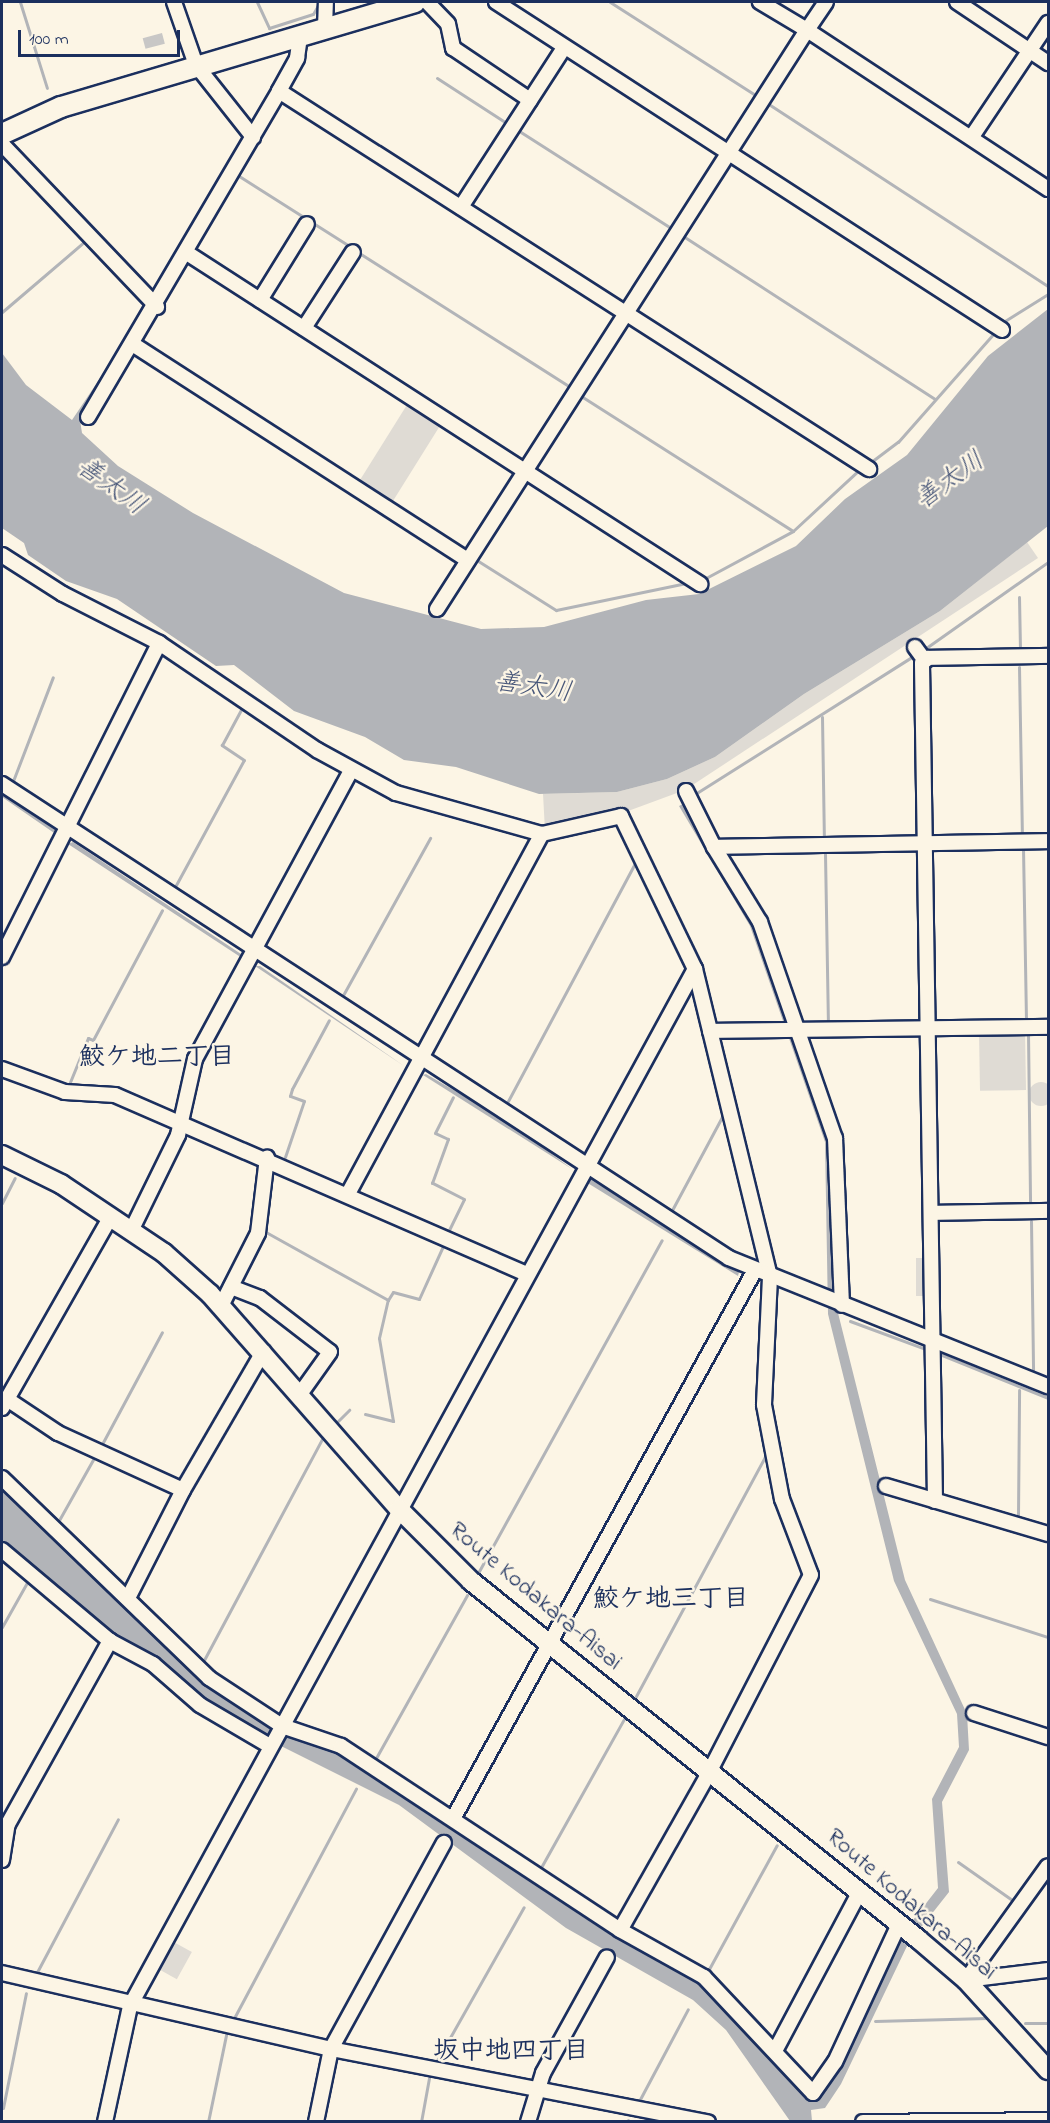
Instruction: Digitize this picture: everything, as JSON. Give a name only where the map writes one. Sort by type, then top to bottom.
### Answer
[{"type":"highway","points":[[2,134],[62,107],[196,65],[415,2]]},
{"type":"main road","name":"Route Kodakara-Aisai","points":[[2,1155],[132,1229],[221,1306],[264,1352],[399,1509],[471,1581],[918,1939],[966,1980],[1048,2070]]},
{"type":"street","points":[[174,2],[196,65],[253,137]]},
{"type":"street","points":[[325,28],[326,2]]},
{"type":"street","points":[[427,2],[448,24],[453,48],[530,100]]},
{"type":"street","points":[[496,2],[1002,330]]},
{"type":"street","points":[[760,2],[973,135],[1048,189]]},
{"type":"street","points":[[437,609],[826,2]]},
{"type":"street","points":[[957,2],[1048,63]]},
{"type":"street","points":[[973,135],[1048,23]]},
{"type":"street","points":[[88,417],[157,307],[279,91],[297,58],[300,36]]},
{"type":"street","points":[[461,207],[564,48]]},
{"type":"street","points":[[279,91],[869,469]]},
{"type":"street","points":[[2,144],[157,307]]},
{"type":"street","points":[[260,300],[307,224]]},
{"type":"street","points":[[304,328],[353,252]]},
{"type":"street","points":[[187,253],[700,584]]},
{"type":"street","points":[[134,345],[468,560]]},
{"type":"street","points":[[2,555],[63,594],[159,643],[351,770],[396,793],[542,834],[621,816],[695,969],[770,1277],[764,1405],[782,1499],[811,1575],[709,1773],[620,1930]]},
{"type":"street","points":[[2,957],[159,643]]},
{"type":"street","points":[[915,647],[925,661],[924,844],[933,1213],[936,1501]]},
{"type":"street","points":[[925,661],[1048,656]]},
{"type":"street","points":[[132,1229],[179,1124],[195,1059],[255,952],[351,770]]},
{"type":"street","points":[[2,784],[420,1061],[754,1270],[1048,1386]]},
{"type":"street","points":[[686,791],[714,847],[760,922],[792,1031],[835,1138],[842,1305]]},
{"type":"street","points":[[349,1192],[542,834]]},
{"type":"street","points":[[714,847],[1048,841]]},
{"type":"street","points":[[105,2121],[130,2006],[525,1272],[695,969]]},
{"type":"street","points":[[710,1031],[1048,1027]]},
{"type":"street","points":[[2,1069],[64,1092],[115,1095],[179,1124],[349,1192],[525,1272]]},
{"type":"street","points":[[221,1306],[258,1233],[267,1158]]},
{"type":"street","points":[[933,1213],[1048,1211]]},
{"type":"street","points":[[111,1216],[4,1404],[58,1433],[183,1490]]},
{"type":"street","points":[[454,1817],[754,1270]]},
{"type":"street","points":[[231,1287],[260,1298],[330,1352],[300,1394]]},
{"type":"street","points":[[128,1598],[183,1490],[264,1352]]},
{"type":"street","points":[[2,1478],[209,1678],[281,1728],[341,1746],[454,1817],[620,1930],[704,1977],[775,2051],[808,2090],[819,2088],[898,1924]]},
{"type":"street","points":[[886,1486],[1048,1534]]},
{"type":"street","points":[[2,1550],[110,1641],[153,1664],[194,1701],[270,1746]]},
{"type":"street","points":[[2,1860],[8,1824],[110,1641]]},
{"type":"street","points":[[974,1713],[1048,1737]]},
{"type":"street","points":[[316,2121],[331,2049],[444,1843]]},
{"type":"street","points":[[966,1980],[1048,1866]]},
{"type":"street","points":[[775,2051],[859,1893]]},
{"type":"street","points":[[528,2121],[536,2090],[607,1957]]},
{"type":"street","points":[[966,1980],[1048,1970]]},
{"type":"street","points":[[2,1973],[130,2006],[331,2049],[536,2090],[708,2121]]},
{"type":"street","points":[[863,2121],[1048,2120]]},
{"type":"shaded area","points":[[410,400],[443,421],[392,503],[359,482]]},
{"type":"shaded area","points":[[1027,542],[1038,558],[685,790],[620,814],[545,831],[543,794],[617,792],[667,779],[715,757],[804,694],[940,611]]},
{"type":"shaded area","points":[[1025,1032],[1026,1090],[980,1091],[979,1033]]},
{"type":"shaded area","points":[[1041,1082],[1049,1086],[1053,1094],[1049,1102],[1041,1106],[1033,1102],[1029,1094],[1033,1086]]},
{"type":"shaded area","points":[[916,1258],[927,1258],[927,1296],[916,1296]]},
{"type":"shaded area","points":[[170,1940],[192,1952],[177,1979],[155,1967]]},
{"type":"water","name":"善太川","points":[[149,305],[80,420],[82,433],[118,466],[193,513],[344,593],[481,629],[544,627],[646,600],[699,594],[796,546],[845,499],[907,455],[988,356],[1048,309],[1048,526],[940,611],[804,694],[715,757],[667,779],[617,792],[539,794],[456,767],[404,760],[365,737],[294,711],[234,665],[216,666],[117,599],[66,581],[28,555],[24,543],[2,528],[2,353],[26,385],[72,420]]},
{"type":"water","points":[[685,803],[756,925],[831,1140],[838,1313],[905,1580],[967,1714],[969,1750],[942,1802],[949,1892],[908,1944],[841,2084],[825,2108],[811,2110],[812,2121],[790,2121],[726,2030],[693,2000],[566,1928],[399,1805],[277,1744],[185,1689],[169,1668],[112,1636],[2,1545],[2,1487],[279,1732],[345,1755],[564,1904],[701,1981],[808,2099],[834,2080],[899,1938],[938,1888],[932,1799],[959,1747],[957,1714],[894,1581],[828,1314],[825,1142],[750,926],[679,806]]},
{"type":"water","points":[[73,842],[241,954],[242,958],[68,844]]},
{"type":"water","points":[[255,966],[260,966],[404,1066]]},
{"type":"water","points":[[426,1074],[507,1121],[572,1169],[423,1075]]},
{"type":"water","points":[[590,1179],[739,1272],[738,1276],[586,1182]]},
{"type":"building","points":[[162,33],[165,44],[146,49],[143,38]]},
{"type":"waterway","points":[[20,2],[47,88]]},
{"type":"waterway","points":[[257,2],[269,28],[313,14],[320,2]]},
{"type":"waterway","points":[[610,2],[760,98]]},
{"type":"waterway","points":[[266,100],[278,78]]},
{"type":"waterway","points":[[437,78],[508,124]]},
{"type":"waterway","points":[[767,103],[1048,286]]},
{"type":"waterway","points":[[516,129],[674,230]]},
{"type":"waterway","points":[[239,176],[351,247]]},
{"type":"waterway","points":[[683,236],[935,399]]},
{"type":"waterway","points":[[2,312],[85,241]]},
{"type":"waterway","points":[[356,251],[572,388]]},
{"type":"waterway","points":[[1000,324],[1048,294]]},
{"type":"waterway","points":[[871,462],[898,442],[996,331]]},
{"type":"waterway","points":[[581,396],[793,531]]},
{"type":"waterway","points":[[704,579],[793,531],[861,468]]},
{"type":"waterway","points":[[475,559],[556,610],[691,582]]},
{"type":"waterway","points":[[926,648],[1048,562]]},
{"type":"waterway","points":[[1019,597],[1020,649]]},
{"type":"waterway","points":[[695,794],[913,656]]},
{"type":"waterway","points":[[1019,667],[1022,838]]},
{"type":"waterway","points":[[13,781],[53,677]]},
{"type":"waterway","points":[[176,885],[244,760],[222,745],[243,706]]},
{"type":"waterway","points":[[822,717],[824,839]]},
{"type":"waterway","points":[[2,795],[54,831]]},
{"type":"waterway","points":[[342,997],[430,838]]},
{"type":"waterway","points":[[1023,848],[1026,1021]]},
{"type":"waterway","points":[[825,854],[828,1024]]},
{"type":"waterway","points":[[508,1101],[636,861]]},
{"type":"waterway","points":[[68,1087],[88,1038],[93,1040],[162,910]]},
{"type":"waterway","points":[[285,1157],[304,1101],[290,1096],[292,1089],[329,1020]]},
{"type":"waterway","points":[[1028,1033],[1030,1205]]},
{"type":"waterway","points":[[449,1230],[464,1199],[432,1183],[448,1139],[435,1133],[453,1097]]},
{"type":"waterway","points":[[671,1212],[724,1113]]},
{"type":"waterway","points":[[2,1203],[15,1178]]},
{"type":"waterway","points":[[1031,1221],[1033,1370]]},
{"type":"waterway","points":[[264,1231],[388,1300]]},
{"type":"waterway","points":[[478,1573],[662,1240]]},
{"type":"waterway","points":[[365,1414],[393,1421],[379,1338],[388,1300],[393,1292],[419,1299],[443,1246]]},
{"type":"waterway","points":[[850,1321],[928,1350]]},
{"type":"waterway","points":[[101,1446],[162,1332]]},
{"type":"waterway","points":[[942,1355],[1048,1398]]},
{"type":"waterway","points":[[1018,1515],[1019,1390]]},
{"type":"waterway","points":[[338,1421],[349,1410]]},
{"type":"waterway","points":[[204,1660],[322,1439]]},
{"type":"waterway","points":[[635,1698],[766,1455]]},
{"type":"waterway","points":[[58,1522],[95,1456]]},
{"type":"waterway","points":[[2,1627],[29,1579]]},
{"type":"waterway","points":[[376,1758],[467,1595]]},
{"type":"waterway","points":[[930,1599],[1048,1637]]},
{"type":"waterway","points":[[539,1871],[624,1719]]},
{"type":"waterway","points":[[233,2020],[356,1789]]},
{"type":"waterway","points":[[36,1974],[118,1819]]},
{"type":"waterway","points":[[709,1969],[777,1845]]},
{"type":"waterway","points":[[958,1862],[1015,1902]]},
{"type":"waterway","points":[[435,2064],[524,1907]]},
{"type":"waterway","points":[[3,2108],[26,1993]]},
{"type":"waterway","points":[[638,2103],[688,2009]]},
{"type":"waterway","points":[[875,2021],[987,2018]]},
{"type":"waterway","points":[[1025,2023],[1048,2023]]},
{"type":"waterway","points":[[208,2122],[226,2035]]},
{"type":"waterway","points":[[421,2122],[429,2078]]},
{"type":"district","name":"鮫ケ地二丁目","points":[[157,1059]]},
{"type":"district","name":"鮫ケ地三丁目","points":[[671,1601]]},
{"type":"district","name":"坂中地四丁目","points":[[511,2053]]}]
